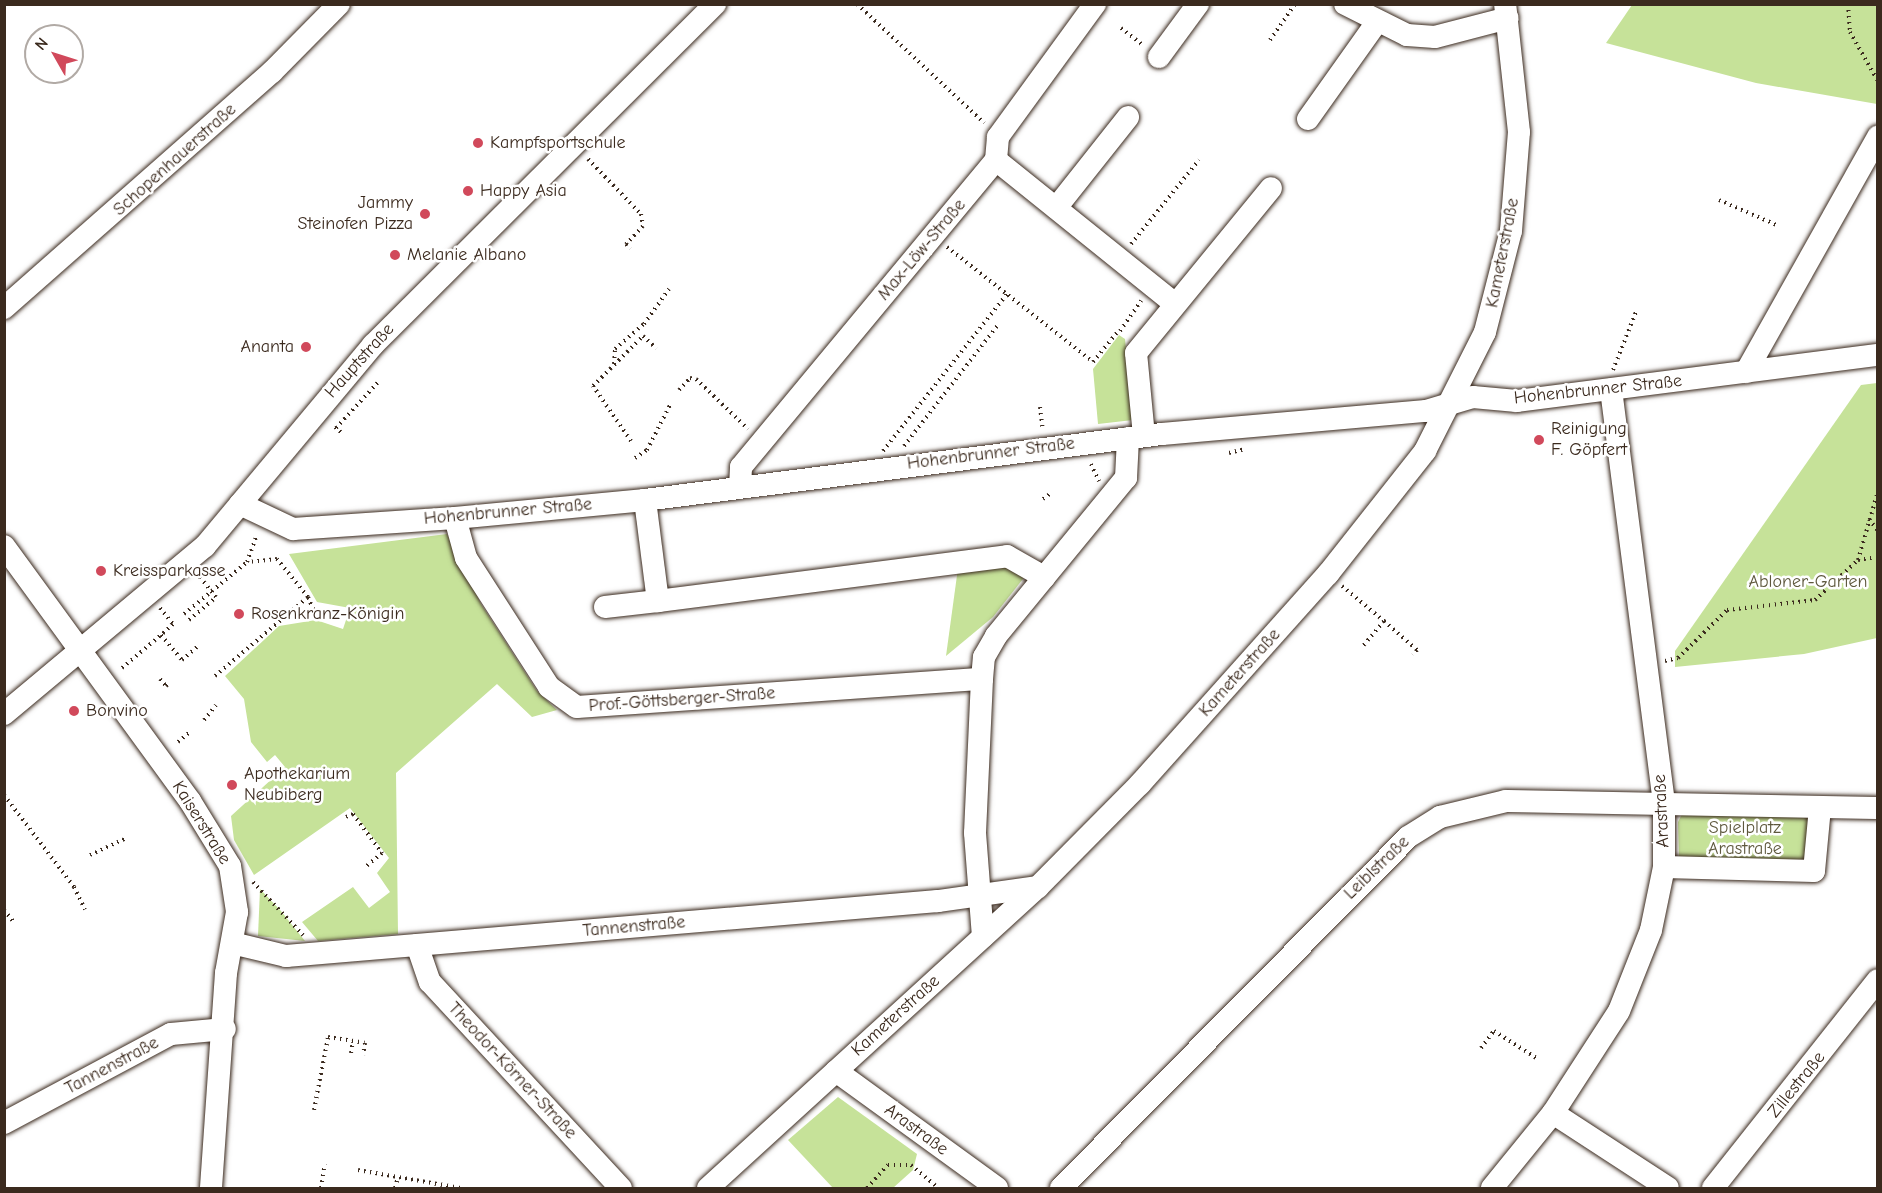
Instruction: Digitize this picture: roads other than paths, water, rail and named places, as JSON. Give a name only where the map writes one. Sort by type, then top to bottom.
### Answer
[{"type":"street","name":"Schopenhauerstraße","points":[[4,308],[264,79],[339,4]]},
{"type":"street","name":"Hauptstraße","points":[[4,714],[187,564],[373,345],[715,4]]},
{"type":"street","points":[[1095,4],[998,136],[996,160],[1174,303]]},
{"type":"street","points":[[1159,57],[1198,4]]},
{"type":"street","points":[[1345,4],[1407,35],[1435,37],[1506,11]]},
{"type":"street","name":"Kameterstraße","points":[[708,1188],[1038,887],[1140,784],[1328,574],[1425,451],[1485,332],[1511,231],[1519,132],[1506,11]]},
{"type":"street","points":[[1308,118],[1377,22]]},
{"type":"street","points":[[1056,208],[1128,117]]},
{"type":"street","points":[[1746,372],[1878,137]]},
{"type":"street","name":"Max-Löw-Straße","points":[[740,487],[741,467],[935,238],[996,160]]},
{"type":"street","points":[[983,937],[976,897],[984,657],[996,636],[1126,478],[1136,437],[1136,353],[1140,346],[1174,303],[1185,298],[1271,188]]},
{"type":"street","name":"Hohenbrunner Straße","points":[[240,504],[293,529],[455,518],[645,500],[881,466],[1136,437],[1426,411],[1473,397],[1517,401],[1878,355]]},
{"type":"street","name":"Arastraße","points":[[1492,1188],[1553,1113],[1619,1011],[1651,930],[1664,867],[1664,803],[1611,389]]},
{"type":"street","points":[[645,500],[658,601]]},
{"type":"street","name":"Prof.-Göttsberger-Straße","points":[[455,518],[466,558],[549,687],[577,707],[982,679]]},
{"type":"street","name":"Kaiserstraße","points":[[4,546],[79,653],[190,801],[230,866],[237,912],[232,943],[211,1188]]},
{"type":"street","points":[[605,607],[1007,555],[1044,577]]},
{"type":"street","name":"Leiblstraße","points":[[1061,1188],[1408,837],[1474,805],[1664,803],[1878,808]]},
{"type":"street","points":[[1664,867],[1814,871],[1820,807]]},
{"type":"street","name":"Tannenstraße","points":[[232,943],[286,956],[976,897],[1038,887]]},
{"type":"street","name":"Theodor-Körner-Straße","points":[[417,945],[430,982],[621,1188]]},
{"type":"street","name":"Zillestraße","points":[[1713,1188],[1878,980]]},
{"type":"street","name":"Tannenstraße","points":[[4,1123],[171,1034],[225,1029]]},
{"type":"street","name":"Arastraße","points":[[836,1071],[997,1188]]},
{"type":"street","points":[[1553,1113],[1668,1188]]},
{"type":"place","name":"Kampfsportschule","points":[[478,143]]},
{"type":"place","name":"Happy Asia","points":[[468,191]]},
{"type":"place","name":"Jammy Steinofen Pizza","points":[[425,214]]},
{"type":"place","name":"Melanie Albano","points":[[395,255]]},
{"type":"place","name":"Ananta","points":[[306,347]]},
{"type":"place","name":"Reinigung F. Göpfert","points":[[1539,440]]},
{"type":"place","name":"Kreissparkasse","points":[[101,571]]},
{"type":"place","name":"Rosenkranz-Königin","points":[[239,614]]},
{"type":"place","name":"Bonvino","points":[[74,711]]},
{"type":"place","name":"Apothekarium Neubiberg","points":[[232,785]]},
{"type":"park label","name":"Abloner-Garten","points":[[1808,582]]},
{"type":"park label","name":"Spielplatz Arastraße","points":[[1745,839]]}]
